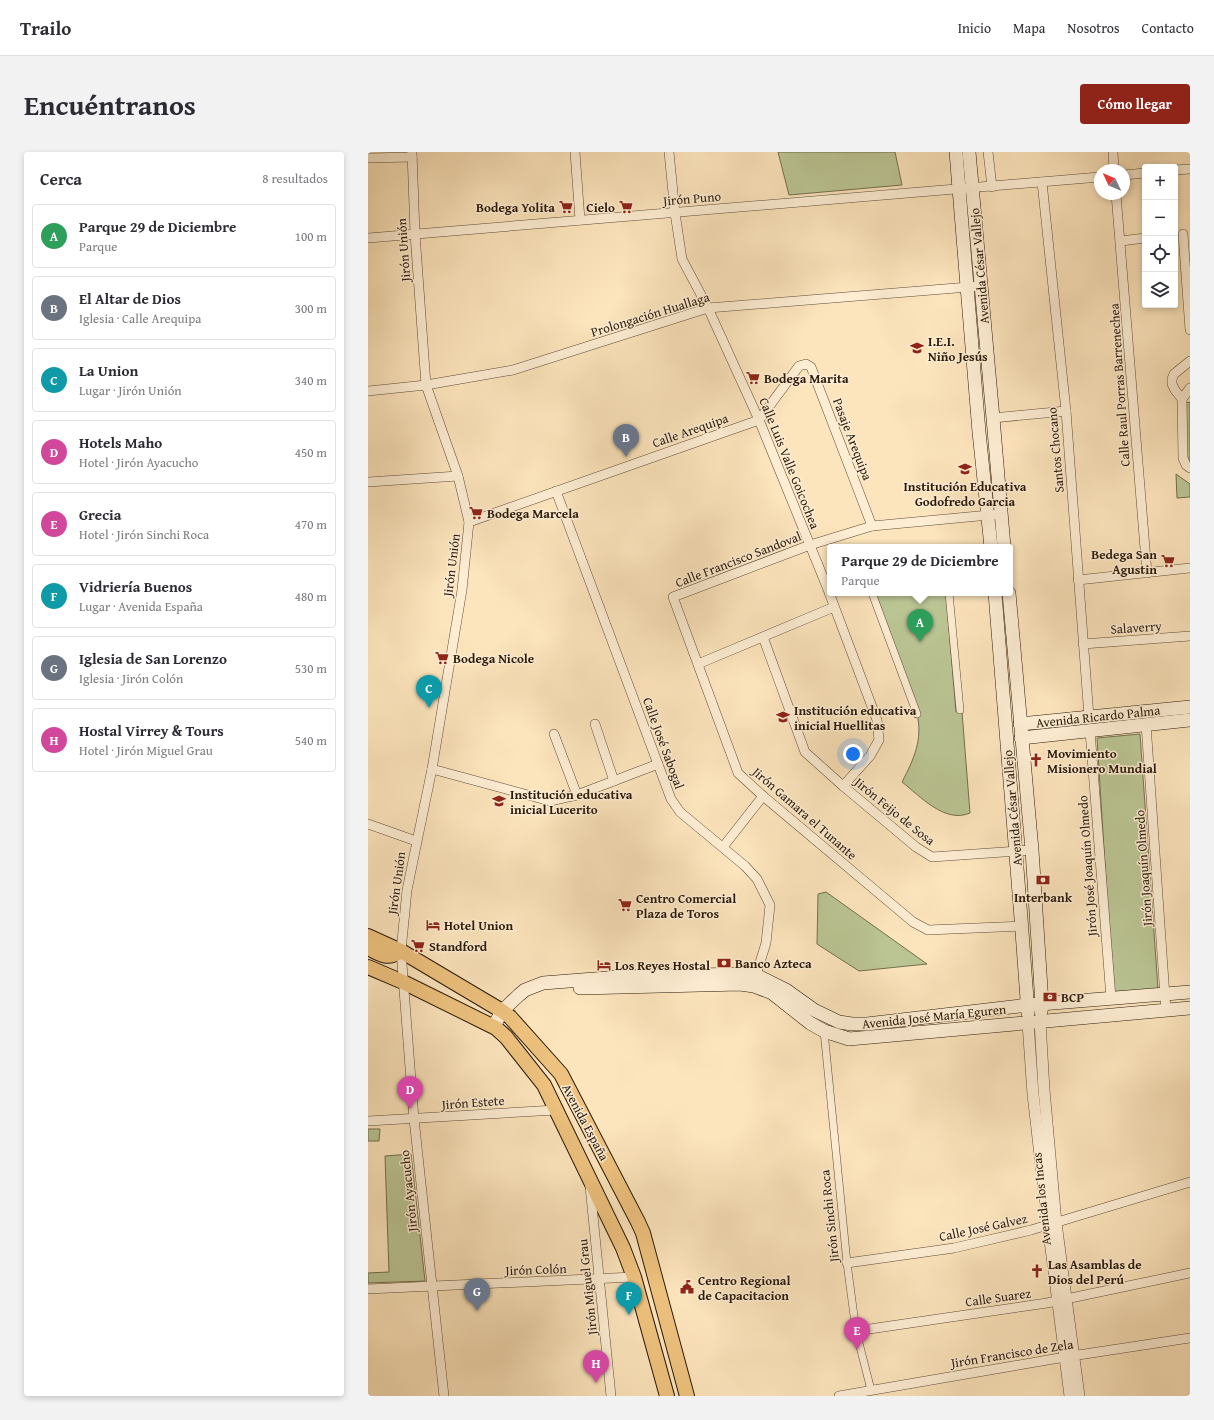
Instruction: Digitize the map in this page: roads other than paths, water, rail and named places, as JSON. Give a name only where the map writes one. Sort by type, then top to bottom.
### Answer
[{"type":"main road","name":"Avenida César Vallejo","points":[[956,152],[966,189],[981,286],[994,418],[994,514],[991,544]]},
{"type":"main road","name":"Avenida César Vallejo","points":[[969,152],[966,189],[967,287],[979,432],[994,514],[1003,544]]},
{"type":"main road","name":"Avenida César Vallejo","points":[[995,596],[1028,1005],[1034,1022]]},
{"type":"main road","name":"Avenida César Vallejo","points":[[1009,596],[1032,850],[1042,1004],[1034,1022]]},
{"type":"main road","name":"Avenida Ricardo Palma","points":[[1020,724],[1190,707]]},
{"type":"main road","name":"Avenida Ricardo Palma","points":[[1022,738],[1190,720]]},
{"type":"main road","name":"Avenida España","points":[[368,936],[401,950],[506,1014],[561,1074],[638,1222],[687,1396]]},
{"type":"main road","points":[[368,948],[385,956],[393,956],[401,950]]},
{"type":"main road","name":"Avenida España","points":[[368,968],[403,982],[497,1028],[506,1037],[544,1085],[623,1248],[634,1277],[667,1396]]},
{"type":"main road","name":"Avenida José María Eguren","points":[[497,1028],[525,990],[536,985],[552,981],[620,977],[741,974],[756,975],[786,990],[814,1010],[838,1022],[852,1024],[867,1024],[1028,1005],[1190,992]]},
{"type":"main road","name":"Avenida José María Eguren","points":[[506,1014],[532,995],[541,991],[553,989],[740,984],[754,986],[772,993],[810,1023],[824,1031],[849,1039],[1190,1008]]},
{"type":"main road","points":[[544,1085],[546,1078],[553,1072],[561,1074]]},
{"type":"street","points":[[575,152],[580,220]]},
{"type":"street","name":"Calle Luis Valle Goicochea","points":[[669,152],[674,213],[682,259],[708,308],[759,420],[827,589]]},
{"type":"street","points":[[985,152],[989,152],[992,187]]},
{"type":"street","points":[[1113,152],[1114,164]]},
{"type":"street","points":[[368,158],[412,154]]},
{"type":"street","name":"Jirón Unión","points":[[403,982],[401,950],[407,890],[432,769],[462,590],[469,522],[458,476],[426,385],[415,234],[412,154]]},
{"type":"street","points":[[1178,170],[1190,169]]},
{"type":"street","points":[[1130,174],[1142,173]]},
{"type":"street","name":"Jirón Puno","points":[[368,238],[1094,178]]},
{"type":"street","name":"Santos Chocano","points":[[1042,182],[1066,411],[1089,717]]},
{"type":"street","name":"Calle Raul Porras Barrenechea","points":[[1117,200],[1147,573]]},
{"type":"street","points":[[1183,234],[1190,330]]},
{"type":"street","points":[[1121,241],[1142,238]]},
{"type":"street","name":"Prolongación Huallaga","points":[[368,391],[426,385],[513,370],[708,308],[981,286]]},
{"type":"street","points":[[1186,399],[1175,390],[1172,379],[1174,374],[1190,361]]},
{"type":"street","name":"Pasaje Arequipa","points":[[759,420],[799,366],[806,364],[811,367],[872,526]]},
{"type":"street","points":[[1190,388],[1186,399],[1183,458],[1186,465],[1190,468]]},
{"type":"street","points":[[994,418],[1066,411]]},
{"type":"street","name":"Calle Arequipa","points":[[469,522],[759,420]]},
{"type":"street","points":[[368,482],[458,476]]},
{"type":"street","name":"Calle José Sabogal","points":[[556,491],[671,799],[680,812],[745,866],[757,879],[770,905],[766,943],[756,975]]},
{"type":"street","name":"Calle Francisco Sandoval","points":[[673,597],[810,544],[872,526],[994,514]]},
{"type":"street","points":[[1078,580],[1190,568]]},
{"type":"street","name":"Calle Luis Valle Goicochea","points":[[830,596],[877,720],[879,740],[870,756],[843,786]]},
{"type":"street","points":[[873,596],[917,714]]},
{"type":"street","points":[[949,596],[960,710]]},
{"type":"street","name":"Jirón Gamara el Tunante","points":[[673,597],[738,773],[763,796],[913,922],[928,930],[1022,926]]},
{"type":"street","points":[[698,664],[834,607]]},
{"type":"street","name":"Salaverry","points":[[1084,644],[1190,636]]},
{"type":"street","name":"Jirón Feijo de Sosa","points":[[763,637],[805,752],[916,847],[932,857],[1032,850]]},
{"type":"street","points":[[595,724],[614,781]]},
{"type":"street","name":"Avenida Ricardo Palma","points":[[1005,726],[1020,724]]},
{"type":"street","name":"Jirón Joaquín Olmedo","points":[[1146,724],[1166,1010]]},
{"type":"street","name":"Jirón José Joaquín Olmedo","points":[[1090,731],[1111,998]]},
{"type":"street","points":[[554,734],[577,795]]},
{"type":"street","name":"Avenida Ricardo Palma","points":[[1007,740],[1022,738]]},
{"type":"street","points":[[432,769],[550,801],[577,795],[658,764]]},
{"type":"street","points":[[723,847],[763,796]]},
{"type":"street","points":[[368,824],[416,841]]},
{"type":"street","name":"Jirón Ayacucho","points":[[403,982],[425,1232],[433,1286],[444,1396]]},
{"type":"street","name":"Avenida los Incas","points":[[1034,1022],[1033,1094],[1062,1299],[1069,1357],[1070,1396]]},
{"type":"street","name":"Jirón Sinchi Roca","points":[[824,1031],[847,1263],[856,1331],[872,1393]]},
{"type":"street","name":"Jirón Estete","points":[[368,1121],[556,1110]]},
{"type":"street","name":"Jirón Miguel Grau","points":[[588,1175],[610,1396]]},
{"type":"street","name":"Calle José Galvez","points":[[847,1263],[954,1248],[1031,1230],[1190,1182]]},
{"type":"street","name":"Calle Suarez","points":[[856,1331],[1062,1299],[1190,1273]]},
{"type":"street","name":"Jirón Colón","points":[[368,1289],[634,1277]]},
{"type":"street","name":"Jirón Francisco de Zela","points":[[839,1396],[872,1393],[1069,1357],[1190,1338]]},
{"type":"street","name":"Avenida los Incas","points":[[1069,1357],[1079,1396]]},
{"type":"place","name":"Bodega Yolita","points":[[566,207]]},
{"type":"place","name":"Cielo","points":[[626,207]]},
{"type":"place","name":"I.E.I. Niño Jesús","points":[[917,348]]},
{"type":"place","name":"Bodega Marita","points":[[753,378]]},
{"type":"place","name":"El Altar de Dios","points":[[626,457]]},
{"type":"place","name":"Institución Educativa Godofredo Garcia","points":[[965,469]]},
{"type":"place","name":"Bodega Marcela","points":[[476,513]]},
{"type":"place","name":"Bedega San Agustin","points":[[1168,561]]},
{"type":"place","name":"Parque 29 de Diciembre","points":[[920,642]]},
{"type":"place","name":"Bodega Nicole","points":[[442,658]]},
{"type":"place","name":"La Union","points":[[429,708]]},
{"type":"place","name":"Institución educativa inicial Huellitas","points":[[783,717]]},
{"type":"place","name":"Movimiento Misionero Mundial","points":[[1036,760]]},
{"type":"place","name":"Institución educativa inicial Lucerito","points":[[499,801]]},
{"type":"place","name":"Interbank","points":[[1043,880]]},
{"type":"place","name":"Centro Comercial Plaza de Toros","points":[[625,905]]},
{"type":"place","name":"Hotel Union","points":[[433,925]]},
{"type":"place","name":"Standford","points":[[418,946]]},
{"type":"place","name":"Banco Azteca","points":[[724,963]]},
{"type":"place","name":"Los Reyes Hostal","points":[[604,965]]},
{"type":"place","name":"BCP","points":[[1050,997]]},
{"type":"place","name":"Hotels Maho","points":[[410,1109]]},
{"type":"place","name":"Las Asamblas de Dios del Perú","points":[[1037,1271]]},
{"type":"place","name":"Centro Regional de Capacitacion","points":[[687,1287]]},
{"type":"place","name":"Iglesia de San Lorenzo","points":[[477,1311]]},
{"type":"place","name":"Vidriería Buenos","points":[[629,1315]]},
{"type":"place","name":"Grecia","points":[[857,1350]]},
{"type":"place","name":"Hostal Virrey & Tours","points":[[596,1383]]}]
